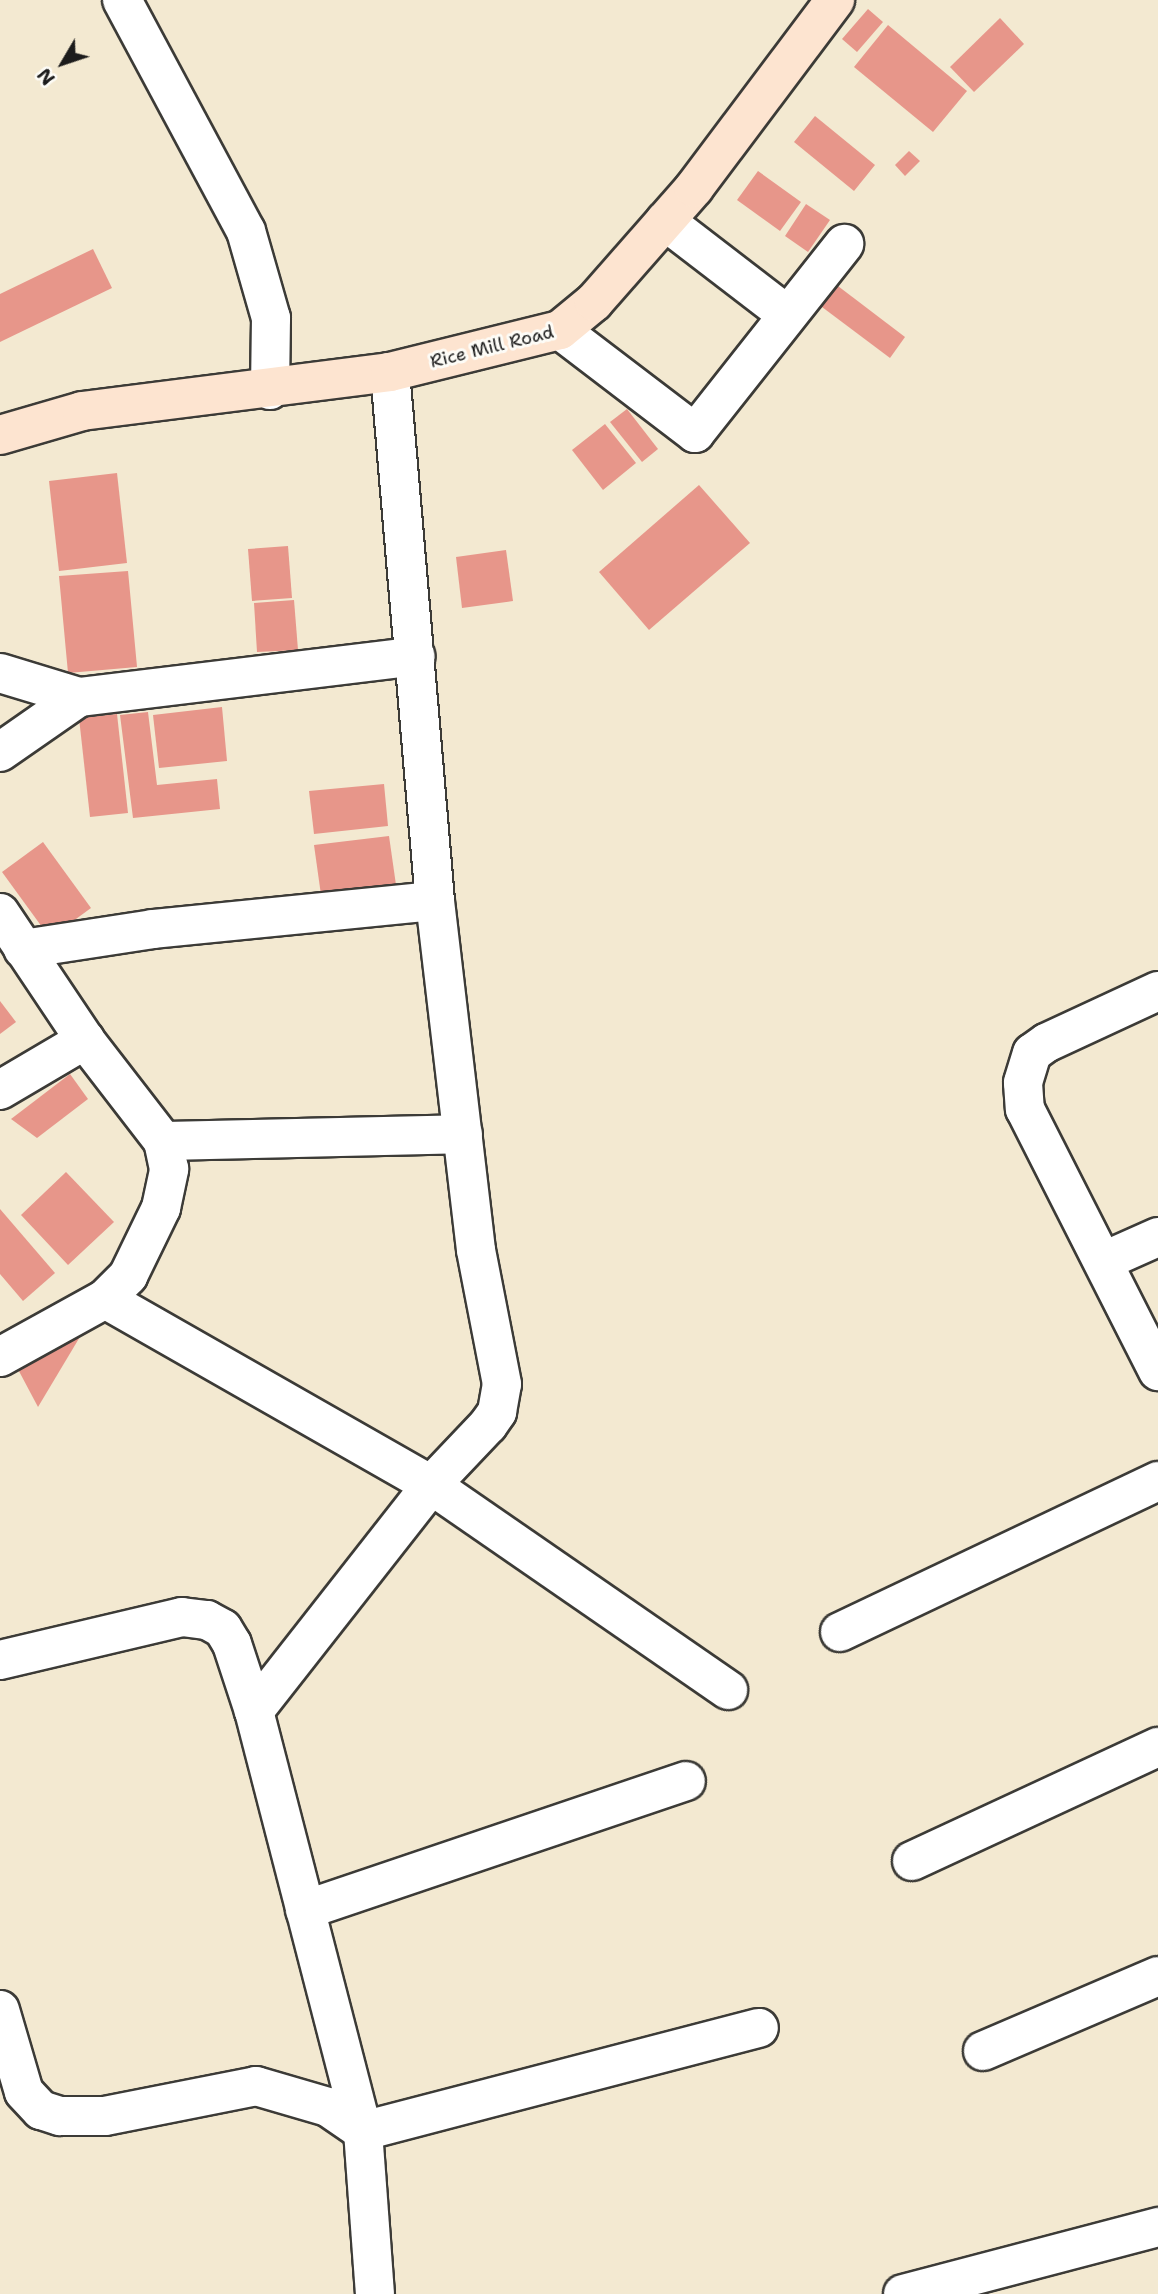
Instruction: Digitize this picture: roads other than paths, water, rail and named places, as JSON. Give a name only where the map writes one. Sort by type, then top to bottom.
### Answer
[{"type":"main road","name":"Rice Mill Road","points":[[0,435],[82,411],[270,390],[390,372],[560,330],[594,302],[665,221],[835,0]]},
{"type":"street","points":[[122,0],[246,231],[271,318],[270,390]]},
{"type":"street","points":[[665,221],[786,314]]},
{"type":"street","points":[[560,330],[695,433],[786,314],[844,244]]},
{"type":"street","points":[[254,1711],[431,1485],[488,1425],[497,1412],[502,1384],[476,1250],[435,901],[390,372]]},
{"type":"street","points":[[0,673],[79,697],[416,656]]},
{"type":"street","points":[[0,752],[79,697]]},
{"type":"street","points":[[23,949],[153,929],[435,901]]},
{"type":"street","points":[[0,914],[85,1040],[163,1141],[169,1168],[161,1208],[133,1267],[105,1299],[0,1357]]},
{"type":"street","points":[[1158,991],[1045,1043],[1032,1053],[1025,1067],[1025,1109],[1158,1371]]},
{"type":"street","points":[[0,1090],[85,1040]]},
{"type":"street","points":[[163,1141],[463,1134]]},
{"type":"street","points":[[1104,1261],[1158,1237]]},
{"type":"street","points":[[105,1299],[431,1485],[728,1690]]},
{"type":"street","points":[[839,1632],[1158,1481]]},
{"type":"street","points":[[0,1660],[160,1621],[207,1620],[223,1629],[232,1644],[254,1711],[363,2131],[375,2294]]},
{"type":"street","points":[[912,1861],[1158,1747]]},
{"type":"street","points":[[305,1910],[686,1781]]},
{"type":"street","points":[[983,2051],[1158,1976]]},
{"type":"street","points":[[0,2010],[24,2092],[41,2109],[60,2116],[105,2116],[256,2086],[328,2107],[363,2131],[759,2028]]},
{"type":"street","points":[[903,2294],[1158,2227]]}]
